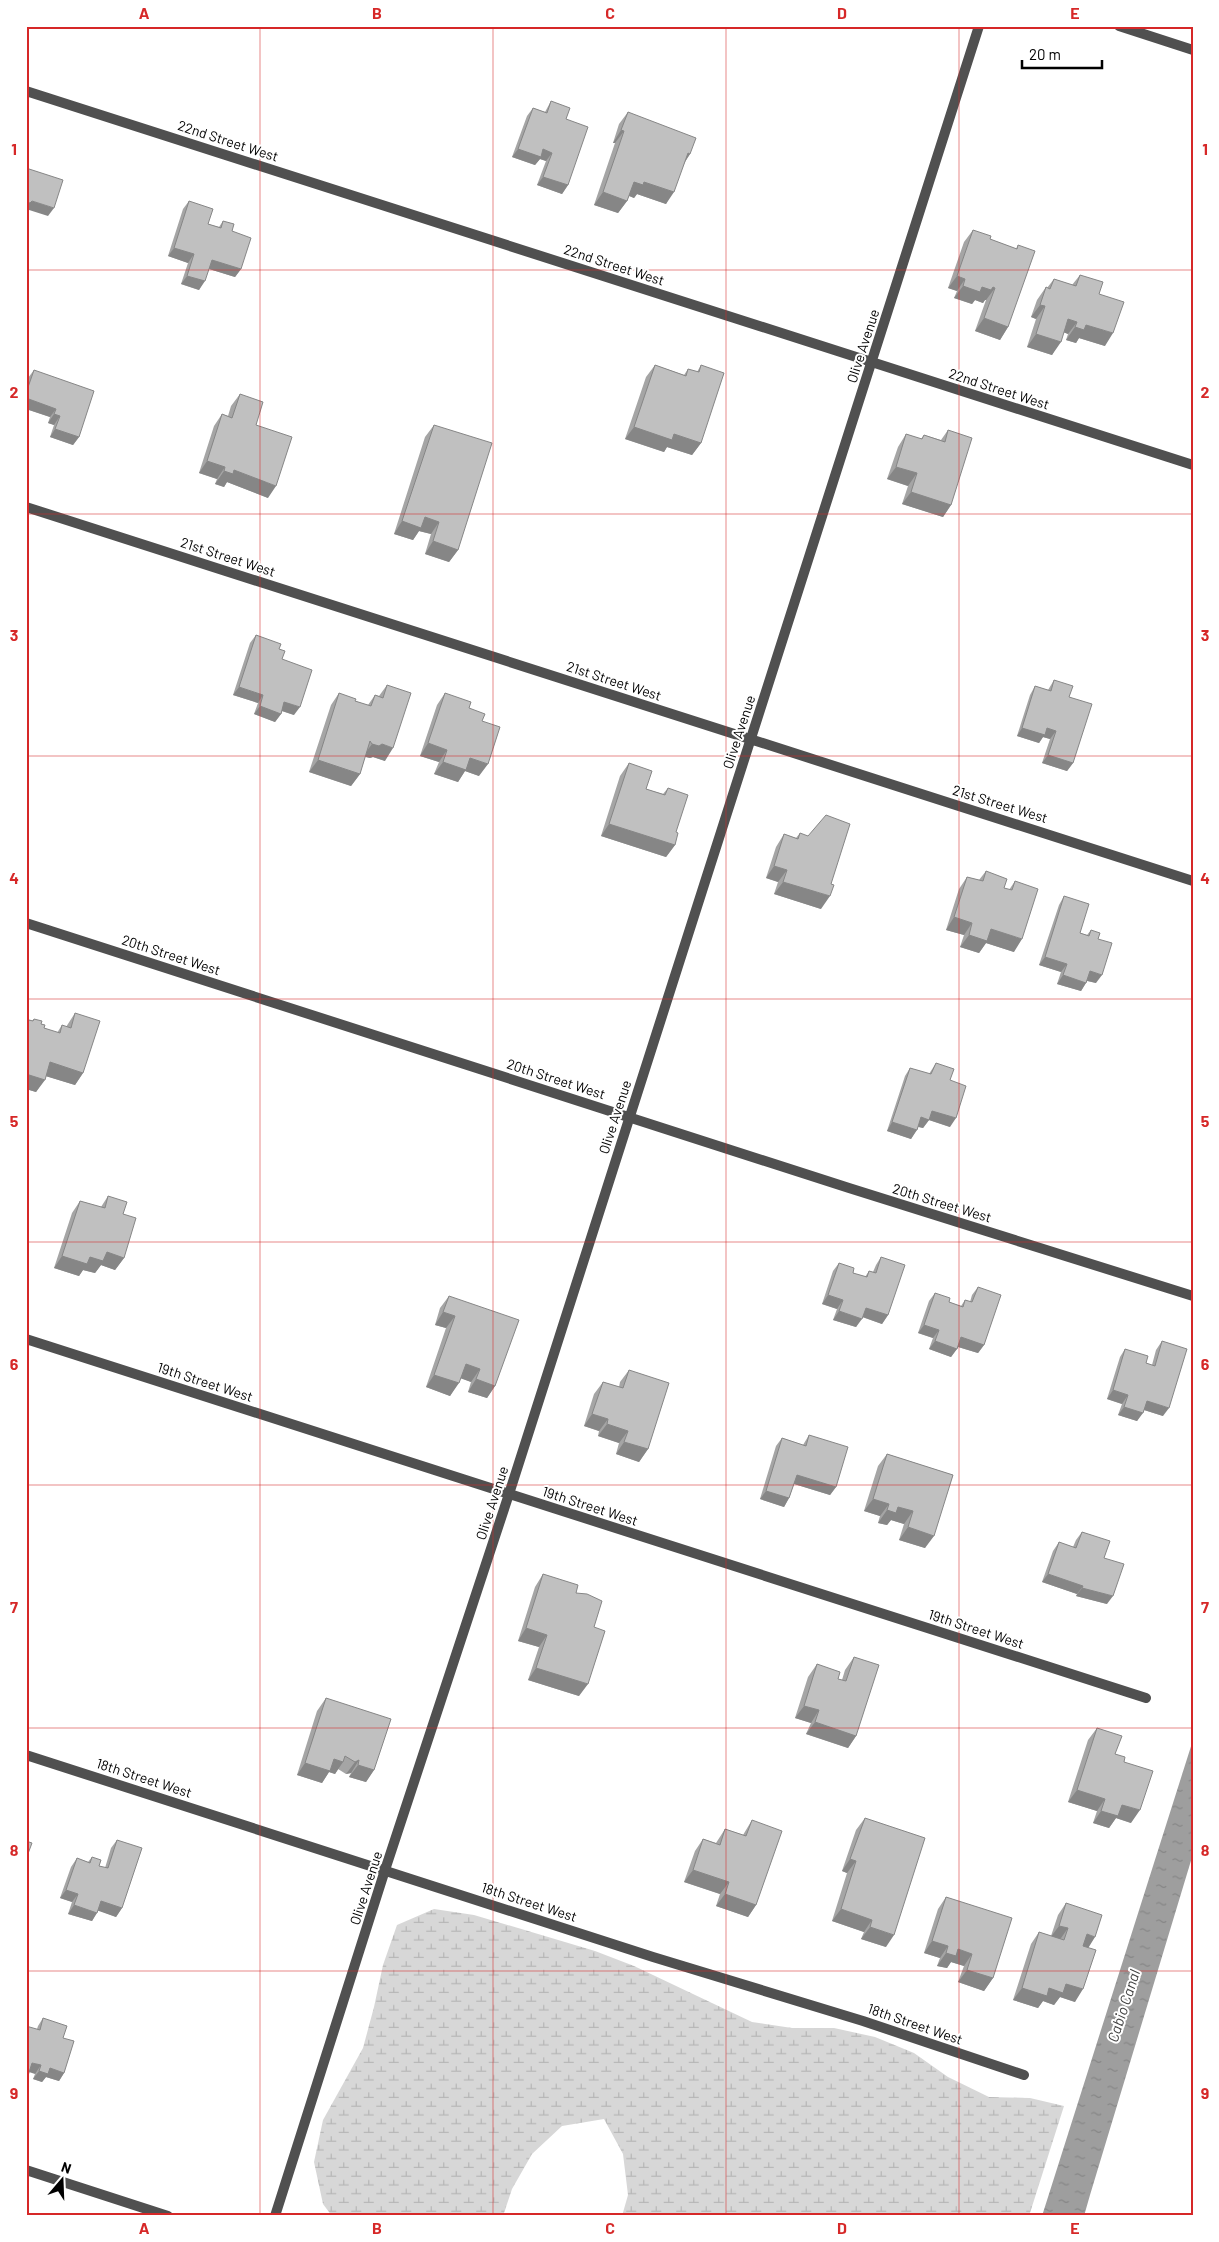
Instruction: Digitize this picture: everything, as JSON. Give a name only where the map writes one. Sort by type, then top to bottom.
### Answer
[{"type":"street","name":"Olive Avenue","points":[[275,2216],[509,1494],[979,26]]},
{"type":"street","points":[[1119,26],[1193,50]]},
{"type":"street","name":"22nd Street West","points":[[26,91],[1193,466]]},
{"type":"street","name":"21st Street West","points":[[26,507],[1193,881]]},
{"type":"street","name":"20th Street West","points":[[26,923],[1193,1296]]},
{"type":"street","name":"19th Street West","points":[[26,1339],[1146,1698]]},
{"type":"street","name":"18th Street West","points":[[26,1754],[644,1954],[854,2018],[1024,2075]]},
{"type":"street","points":[[26,2170],[168,2216]]},
{"type":"green space","points":[[434,1909],[474,1915],[595,1951],[634,1966],[752,2022],[792,2028],[834,2028],[875,2037],[914,2053],[948,2077],[989,2097],[1030,2098],[1064,2106],[1029,2216],[622,2216],[628,2195],[623,2154],[604,2119],[562,2126],[532,2154],[512,2189],[503,2216],[332,2216],[323,2204],[314,2162],[323,2120],[363,2048],[383,1965],[397,1925]]},
{"type":"water","name":"Cabio Canal","points":[[1193,1740],[1193,1854],[1084,2216],[1042,2216]]},
{"type":"building","points":[[551,101],[570,108],[566,119],[588,127],[568,185],[543,177],[552,153],[543,149],[541,157],[518,149],[533,108],[547,113]]},
{"type":"building","points":[[628,112],[696,138],[690,154],[688,153],[674,192],[644,182],[643,185],[634,182],[627,201],[603,192],[624,131],[621,130]]},
{"type":"building","points":[[26,168],[63,180],[54,208],[32,201],[30,203],[26,202]]},
{"type":"building","points":[[189,201],[213,209],[208,224],[221,228],[223,221],[234,224],[232,231],[251,238],[241,269],[212,260],[205,281],[187,276],[194,254],[174,248]]},
{"type":"building","points":[[973,230],[991,236],[990,239],[1017,249],[1018,245],[1035,251],[1008,327],[984,318],[995,288],[993,287],[991,290],[982,287],[980,292],[963,286],[965,279],[957,276]]},
{"type":"building","points":[[1080,275],[1103,282],[1099,294],[1124,302],[1113,333],[1086,325],[1084,330],[1075,327],[1077,322],[1068,319],[1061,342],[1036,334],[1045,306],[1040,305],[1046,287],[1050,289],[1054,279],[1076,286]]},
{"type":"building","points":[[655,365],[686,376],[688,369],[699,372],[701,365],[724,373],[701,443],[674,434],[672,440],[634,427]]},
{"type":"building","points":[[34,370],[94,391],[79,437],[55,429],[60,416],[54,414],[56,409],[26,398]]},
{"type":"building","points":[[240,394],[263,402],[256,425],[292,437],[276,486],[234,470],[233,474],[224,471],[225,467],[207,461],[222,414],[232,418]]},
{"type":"building","points":[[434,425],[492,443],[458,550],[433,541],[439,522],[425,517],[421,528],[402,521]]},
{"type":"building","points":[[948,430],[972,438],[951,505],[911,492],[917,473],[896,467],[906,434],[922,439],[924,435],[945,442]]},
{"type":"building","points":[[256,635],[281,644],[279,649],[285,651],[282,659],[312,670],[300,707],[284,702],[281,714],[260,706],[263,695],[239,687]]},
{"type":"building","points":[[1054,680],[1073,686],[1069,697],[1092,704],[1073,763],[1048,755],[1056,731],[1047,728],[1045,735],[1022,728],[1035,686],[1051,691]]},
{"type":"building","points":[[387,685],[411,693],[393,748],[382,744],[379,746],[372,744],[370,741],[360,774],[318,760],[339,693],[371,706],[375,695],[383,698]]},
{"type":"building","points":[[445,693],[471,702],[469,708],[485,714],[482,721],[500,727],[488,764],[470,758],[466,770],[443,762],[447,750],[428,743]]},
{"type":"building","points":[[629,763],[652,771],[646,789],[665,795],[668,788],[688,795],[676,832],[678,833],[675,845],[609,824]]},
{"type":"building","points":[[826,815],[850,824],[831,884],[834,885],[830,896],[783,882],[787,870],[774,866],[784,834],[798,839],[800,833],[808,836]]},
{"type":"building","points":[[986,871],[1007,879],[1004,888],[1012,890],[1015,881],[1038,889],[1022,939],[991,929],[987,941],[969,935],[972,923],[954,917],[967,877],[983,881]]},
{"type":"building","points":[[1064,896],[1089,904],[1080,933],[1089,936],[1091,930],[1100,933],[1098,939],[1112,943],[1102,975],[1090,971],[1086,983],[1063,975],[1067,964],[1045,957]]},
{"type":"building","points":[[75,1013],[100,1021],[83,1073],[50,1062],[45,1080],[26,1074],[26,1030],[29,1020],[42,1021],[41,1024],[45,1025],[44,1028],[60,1033],[62,1025],[71,1028]]},
{"type":"building","points":[[936,1063],[954,1069],[950,1080],[966,1086],[956,1118],[932,1111],[929,1120],[921,1117],[917,1130],[892,1122],[910,1068],[931,1074]]},
{"type":"building","points":[[108,1196],[127,1202],[123,1214],[136,1218],[124,1258],[107,1252],[103,1261],[90,1257],[87,1264],[62,1256],[80,1201],[105,1208]]},
{"type":"building","points":[[881,1257],[905,1265],[888,1315],[866,1308],[862,1319],[839,1311],[843,1300],[828,1295],[839,1263],[854,1268],[853,1273],[867,1277],[869,1271],[876,1273]]},
{"type":"building","points":[[978,1287],[1001,1295],[984,1345],[961,1337],[957,1349],[935,1341],[939,1330],[924,1325],[935,1293],[950,1298],[949,1302],[963,1307],[965,1300],[972,1302]]},
{"type":"building","points":[[449,1296],[519,1320],[495,1386],[476,1379],[480,1369],[466,1364],[459,1383],[434,1375],[455,1316],[443,1312]]},
{"type":"building","points":[[1162,1341],[1187,1349],[1169,1408],[1147,1401],[1143,1413],[1124,1407],[1128,1395],[1113,1390],[1125,1349],[1148,1356],[1146,1363],[1155,1366]]},
{"type":"building","points":[[629,1370],[669,1383],[648,1449],[624,1442],[628,1431],[607,1424],[608,1419],[592,1414],[603,1382],[623,1388]]},
{"type":"building","points":[[809,1435],[848,1447],[836,1487],[797,1475],[789,1498],[766,1491],[782,1438],[806,1446]]},
{"type":"building","points":[[887,1454],[953,1475],[934,1536],[908,1527],[913,1511],[898,1507],[896,1513],[887,1510],[889,1504],[873,1499]]},
{"type":"building","points":[[1082,1532],[1110,1541],[1104,1558],[1124,1564],[1113,1596],[1082,1588],[1083,1586],[1048,1574],[1059,1542],[1076,1548]]},
{"type":"building","points":[[543,1574],[578,1585],[576,1593],[587,1594],[602,1601],[594,1627],[605,1631],[588,1684],[536,1668],[547,1635],[526,1628]]},
{"type":"building","points":[[854,1657],[879,1665],[856,1736],[815,1722],[819,1710],[804,1706],[817,1664],[840,1672],[838,1679],[846,1681]]},
{"type":"building","points":[[326,1698],[391,1719],[374,1770],[358,1765],[359,1760],[355,1762],[345,1756],[343,1762],[334,1759],[330,1771],[305,1763]]},
{"type":"building","points":[[1097,1728],[1122,1736],[1115,1754],[1125,1757],[1124,1762],[1153,1771],[1140,1810],[1122,1805],[1118,1816],[1101,1811],[1105,1799],[1077,1790]]},
{"type":"building","points":[[865,1818],[925,1838],[894,1935],[870,1927],[872,1920],[841,1909],[856,1861],[850,1859]]},
{"type":"building","points":[[752,1820],[782,1831],[756,1905],[725,1894],[729,1882],[693,1870],[703,1839],[720,1845],[725,1829],[746,1836]]},
{"type":"building","points":[[117,1840],[142,1848],[122,1908],[101,1901],[97,1913],[74,1905],[78,1894],[66,1890],[77,1858],[90,1863],[92,1857],[101,1860],[99,1866],[108,1868]]},
{"type":"building","points":[[26,1841],[32,1843],[26,1859]]},
{"type":"building","points":[[946,1897],[1012,1918],[993,1978],[967,1970],[972,1954],[958,1949],[956,1956],[946,1953],[948,1946],[932,1941]]},
{"type":"building","points":[[1066,1903],[1102,1915],[1095,1937],[1087,1934],[1083,1946],[1096,1950],[1083,1989],[1066,1984],[1063,1993],[1049,1988],[1047,1996],[1022,1988],[1039,1932],[1064,1940],[1068,1928],[1059,1926]]},
{"type":"building","points":[[43,2018],[67,2026],[63,2038],[74,2041],[64,2073],[50,2068],[48,2074],[39,2071],[41,2065],[32,2063],[26,2082],[26,2026],[40,2030]]}]
